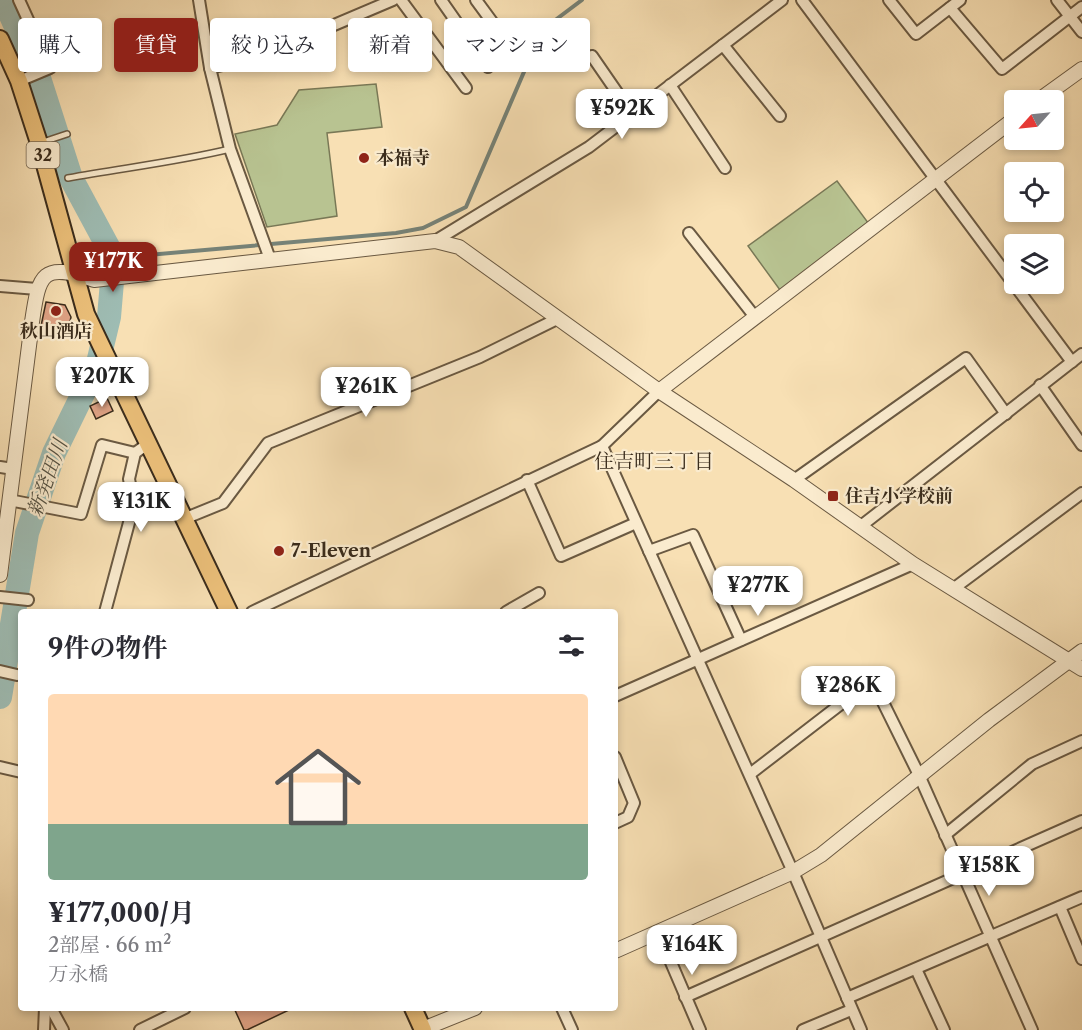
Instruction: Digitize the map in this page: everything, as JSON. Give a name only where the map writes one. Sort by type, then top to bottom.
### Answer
[{"type":"main road","name":"32","points":[[0,39],[26,78],[47,140],[86,314],[186,518],[228,609]]},
{"type":"main road","points":[[414,1011],[423,1030]]},
{"type":"street","points":[[19,0],[50,68],[26,78]]},
{"type":"street","points":[[199,0],[210,68]]},
{"type":"street","points":[[336,24],[393,0]]},
{"type":"street","points":[[401,0],[466,88]]},
{"type":"street","points":[[441,0],[488,67],[512,49],[476,0]]},
{"type":"street","points":[[435,241],[589,147],[782,0]]},
{"type":"street","points":[[802,0],[1072,362]]},
{"type":"street","points":[[889,0],[916,34],[960,0]]},
{"type":"street","points":[[1057,0],[1082,32]]},
{"type":"street","points":[[950,8],[1002,69],[1082,7]]},
{"type":"street","points":[[723,45],[780,116]]},
{"type":"street","points":[[592,56],[632,114]]},
{"type":"street","points":[[1053,90],[1082,69]]},
{"type":"street","points":[[211,72],[231,149],[270,259]]},
{"type":"street","points":[[670,85],[725,168]]},
{"type":"street","points":[[258,609],[602,446],[659,391],[1004,126]]},
{"type":"street","points":[[689,233],[755,317]]},
{"type":"street","points":[[0,575],[9,500],[6,468],[37,289],[43,277],[57,270],[94,280],[435,241],[459,247],[659,391],[794,480],[913,564],[1082,669]]},
{"type":"street","points":[[0,286],[37,289]]},
{"type":"street","points":[[186,518],[223,502],[268,443],[480,357],[557,319]]},
{"type":"street","points":[[861,526],[1082,354]]},
{"type":"street","points":[[794,480],[966,358],[1006,414]]},
{"type":"street","points":[[1040,385],[1082,446]]},
{"type":"street","points":[[106,609],[134,504],[129,478],[135,453],[149,443]]},
{"type":"street","points":[[9,500],[81,514],[102,445],[135,453]]},
{"type":"street","points":[[602,446],[794,872],[820,938],[861,1030]]},
{"type":"street","points":[[527,480],[561,556],[636,523]]},
{"type":"street","points":[[952,589],[1082,494]]},
{"type":"street","points":[[649,551],[693,535],[741,640]]},
{"type":"street","points":[[618,695],[913,564]]},
{"type":"street","points":[[511,609],[539,593]]},
{"type":"street","points":[[5,598],[28,600]]},
{"type":"street","points":[[618,950],[794,872],[821,855],[919,775],[1082,651]]},
{"type":"street","points":[[0,671],[17,675]]},
{"type":"street","points":[[750,774],[872,680],[919,775],[1032,1030]]},
{"type":"street","points":[[945,835],[1032,764],[1082,741]]},
{"type":"street","points":[[618,764],[634,802],[628,817],[618,822]]},
{"type":"street","points":[[0,767],[18,771]]},
{"type":"street","points":[[685,997],[1082,821]]},
{"type":"street","points":[[847,998],[1082,897]]},
{"type":"street","points":[[1060,907],[1082,959]]},
{"type":"street","points":[[658,932],[700,1030]]},
{"type":"street","points":[[916,969],[944,1030]]},
{"type":"street","points":[[803,1030],[852,1010]]},
{"type":"street","points":[[44,1030],[45,1011]]},
{"type":"street","points":[[53,1011],[63,1030]]},
{"type":"street","points":[[140,1030],[179,1011]]},
{"type":"street","points":[[423,1030],[468,1011]]},
{"type":"street","points":[[563,1011],[572,1030]]},
{"type":"lane","points":[[47,140],[67,134]]},
{"type":"lane","points":[[68,178],[164,161],[181,161],[231,149]]},
{"type":"green space","points":[[376,84],[382,127],[327,133],[337,216],[267,227],[235,134],[277,125],[299,90]]},
{"type":"green space","points":[[837,181],[869,224],[780,290],[748,246]]},
{"type":"building","name":"秋山酒店","points":[[46,302],[65,305],[71,317],[68,331],[41,326]]},
{"type":"building","points":[[107,398],[113,411],[96,419],[90,406]]},
{"type":"building","points":[[235,1011],[287,1011],[247,1030],[244,1030]]},
{"type":"waterway","name":"新発田川","points":[[0,697],[27,533],[54,453],[98,363],[109,317],[114,258],[71,178],[39,78],[4,0]]},
{"type":"waterway","points":[[114,258],[396,233],[423,228],[466,207],[542,30],[582,0]]},
{"type":"place","name":"本福寺","points":[[364,158]]},
{"type":"place","name":"秋山酒店","points":[[56,311]]},
{"type":"place","name":"住吉小学校前","points":[[833,496]]},
{"type":"place","name":"7-Eleven","points":[[279,551]]},
{"type":"district","name":"住吉町三丁目","points":[[654,461]]}]
